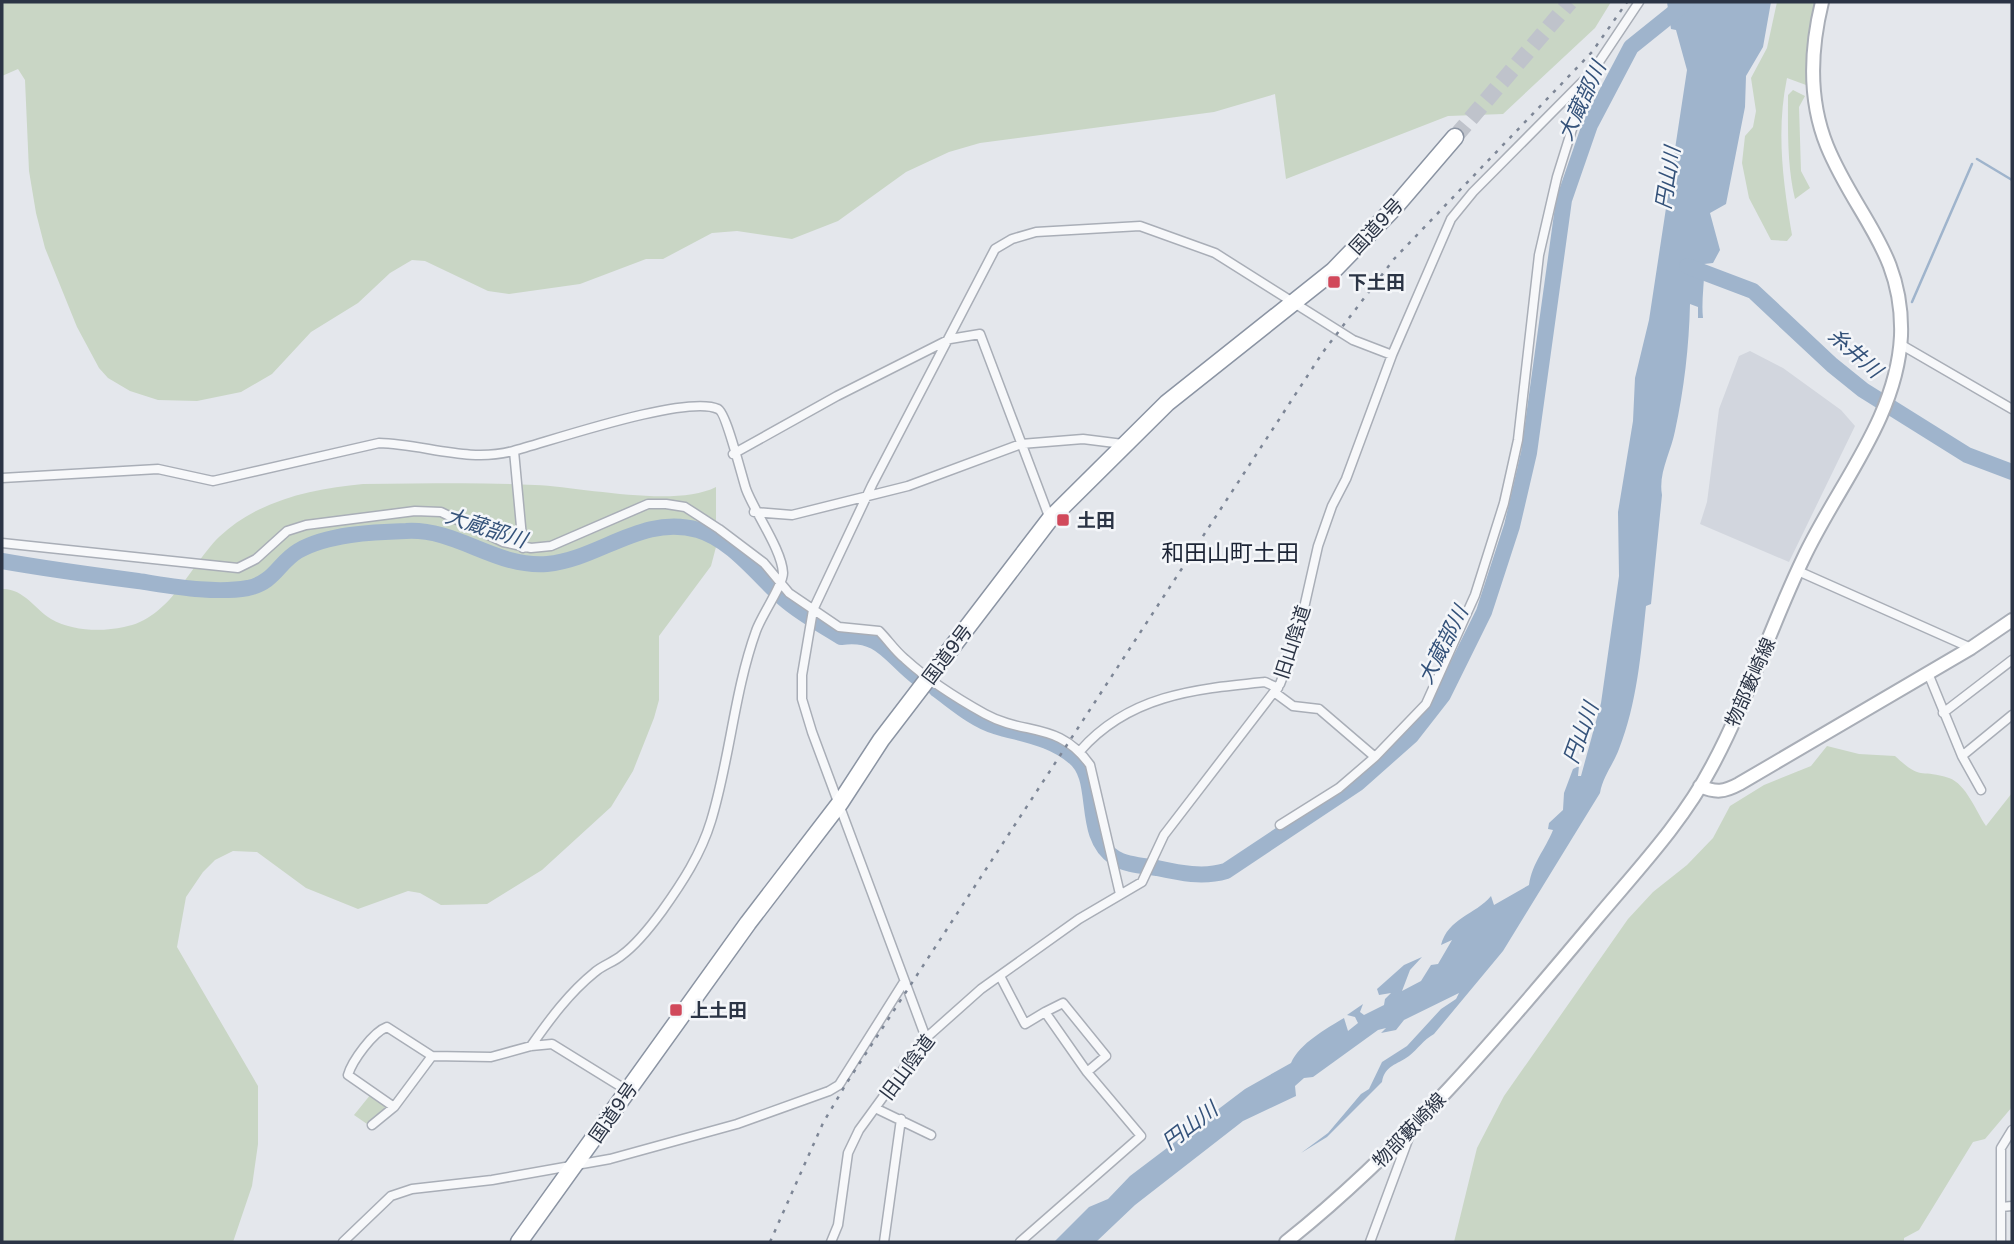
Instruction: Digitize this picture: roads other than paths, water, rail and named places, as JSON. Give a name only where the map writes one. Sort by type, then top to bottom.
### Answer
[{"type":"highway","name":"国道9号","points":[[519,1242],[748,923],[840,803],[881,740],[1050,519],[1167,403],[1295,302],[1360,244],[1455,137]]},
{"type":"main road","name":"物部藪崎線","points":[[1286,1242],[1362,1178],[1412,1126],[1660,846],[1717,756],[1798,570],[1878,421],[1893,387],[1900,347],[1899,303],[1890,263],[1879,238],[1832,156],[1817,111],[1812,62],[1822,2]]},
{"type":"main road","points":[[1700,786],[1712,792],[1725,792],[1740,785],[1971,648],[2012,620]]},
{"type":"street","name":"旧山陰道","points":[[831,1242],[838,1225],[848,1153],[875,1108],[926,1038],[966,1000],[1000,975],[1079,919],[1142,882],[1164,835],[1276,690],[1297,639],[1318,546],[1392,355],[1451,219],[1472,192],[1589,75],[1639,2]]},
{"type":"street","points":[[1280,825],[1339,788],[1426,704],[1475,595],[1504,503],[1518,440],[1539,255],[1557,177],[1589,75]]},
{"type":"street","points":[[926,1038],[802,699],[802,675],[813,610],[866,496],[995,249],[1012,239],[1036,232],[1140,226],[1215,253],[1353,340],[1392,355]]},
{"type":"street","points":[[733,454],[837,396],[950,339],[980,334],[1050,519]]},
{"type":"street","points":[[1900,347],[2012,409]]},
{"type":"street","points":[[2,478],[158,468],[188,478],[213,481],[379,443],[466,454],[514,451],[589,430],[623,417],[692,407],[717,408],[723,413],[733,454],[754,512],[777,552],[783,571],[782,583],[769,601],[755,632],[710,822],[693,865],[661,913],[623,955],[596,970],[582,984],[559,1008],[531,1046]]},
{"type":"street","points":[[754,512],[792,515],[908,486],[1021,444],[1083,439],[1123,444]]},
{"type":"street","points":[[514,451],[523,548]]},
{"type":"street","points":[[2,543],[238,568],[256,559],[287,531],[306,525],[415,511],[452,515],[503,542],[523,548],[551,545],[648,504],[685,507],[764,563],[789,593],[813,610],[839,626],[879,631],[903,658],[986,715],[1046,730],[1080,751],[1090,765],[1120,894]]},
{"type":"street","points":[[1798,570],[1971,648]]},
{"type":"street","points":[[1943,713],[2012,660]]},
{"type":"street","points":[[1928,673],[1962,756],[1981,790]]},
{"type":"street","points":[[1080,751],[1099,730],[1125,712],[1172,696],[1265,682],[1293,706],[1319,709],[1374,757]]},
{"type":"street","points":[[1962,756],[2012,715]]},
{"type":"street","points":[[1000,975],[1025,1024],[1063,1003],[1106,1056],[1087,1072]]},
{"type":"street","points":[[343,1242],[391,1196],[412,1189],[576,1166],[737,1124],[829,1091],[839,1085],[904,982]]},
{"type":"street","points":[[1020,1242],[1141,1136],[1087,1072],[1045,1012]]},
{"type":"street","points":[[394,1107],[348,1075],[380,1030],[387,1027],[432,1056],[491,1057],[531,1046],[552,1044],[628,1091]]},
{"type":"street","points":[[372,1125],[394,1107],[432,1056]]},
{"type":"street","points":[[875,1108],[931,1135]]},
{"type":"street","points":[[884,1242],[901,1119]]},
{"type":"street","points":[[1370,1242],[1412,1126]]},
{"type":"street","points":[[2001,1242],[2001,1148],[2012,1130]]},
{"type":"street","points":[[2001,1207],[2012,1206]]},
{"type":"water","points":[[1667,2],[1771,2],[1763,47],[1746,76],[1745,107],[1726,204],[1710,213],[1720,250],[1713,263],[1704,264],[1703,318],[1698,318],[1698,307],[1690,304],[1683,384],[1675,431],[1662,479],[1651,604],[1646,606],[1634,696],[1625,732],[1600,793],[1503,951],[1434,1034],[1389,1069],[1382,1082],[1327,1137],[1301,1153],[1328,1133],[1361,1094],[1369,1089],[1382,1062],[1407,1046],[1459,993],[1404,1020],[1396,1030],[1381,1033],[1386,1028],[1378,1030],[1313,1077],[1304,1078],[1295,1086],[1296,1096],[1243,1121],[1135,1205],[1096,1242],[1054,1242],[1089,1207],[1108,1199],[1130,1176],[1245,1089],[1291,1063],[1314,1037],[1344,1018],[1348,1031],[1358,1023],[1355,1017],[1347,1015],[1363,1004],[1360,1012],[1364,1015],[1384,1005],[1385,999],[1391,993],[1379,995],[1377,989],[1404,965],[1422,957],[1410,970],[1402,991],[1421,981],[1431,965],[1438,964],[1452,940],[1441,945],[1450,929],[1491,896],[1494,905],[1529,885],[1536,863],[1553,830],[1548,829],[1549,823],[1563,810],[1564,793],[1573,769],[1579,766],[1578,776],[1581,776],[1601,703],[1619,576],[1618,512],[1633,421],[1635,378],[1649,320],[1687,70],[1676,30],[1671,29]]},
{"type":"waterway","name":"大蔵部川","points":[[936,689],[979,719],[1046,741],[1074,757],[1087,779],[1098,836],[1104,848],[1115,858],[1130,864],[1191,874],[1226,871],[1358,783],[1411,736],[1443,695],[1484,612],[1512,526],[1529,453],[1564,200],[1590,125],[1631,47],[1687,2]]},
{"type":"waterway","points":[[1977,159],[2012,180]]},
{"type":"waterway","points":[[1912,302],[1972,164]]},
{"type":"waterway","name":"糸井川","points":[[1687,266],[1753,291],[1832,365],[1863,390],[1967,455],[2012,472]]},
{"type":"waterway","name":"大蔵部川","points":[[2,561],[179,587],[235,590],[264,581],[291,556],[310,545],[350,535],[393,531],[425,532],[442,535],[510,560],[547,564],[585,554],[640,532],[678,527],[698,530],[722,542],[797,610],[841,637],[855,636],[876,642],[918,678]]},
{"type":"tunnel","points":[[1455,137],[1570,2]]},
{"type":"railway","points":[[770,1242],[823,1123],[846,1084],[1323,352],[1394,259],[1592,52],[1627,2]]},
{"type":"place","name":"下土田","points":[[1334,282]]},
{"type":"place","name":"土田","points":[[1063,520]]},
{"type":"place","name":"上土田","points":[[676,1010]]},
{"type":"district","name":"和田山町土田","points":[[1230,553]]},
{"type":"water label","name":"円山川","points":[[1668,178]]},
{"type":"water label","name":"円山川","points":[[1581,733]]},
{"type":"water label","name":"円山川","points":[[1190,1126]]}]
